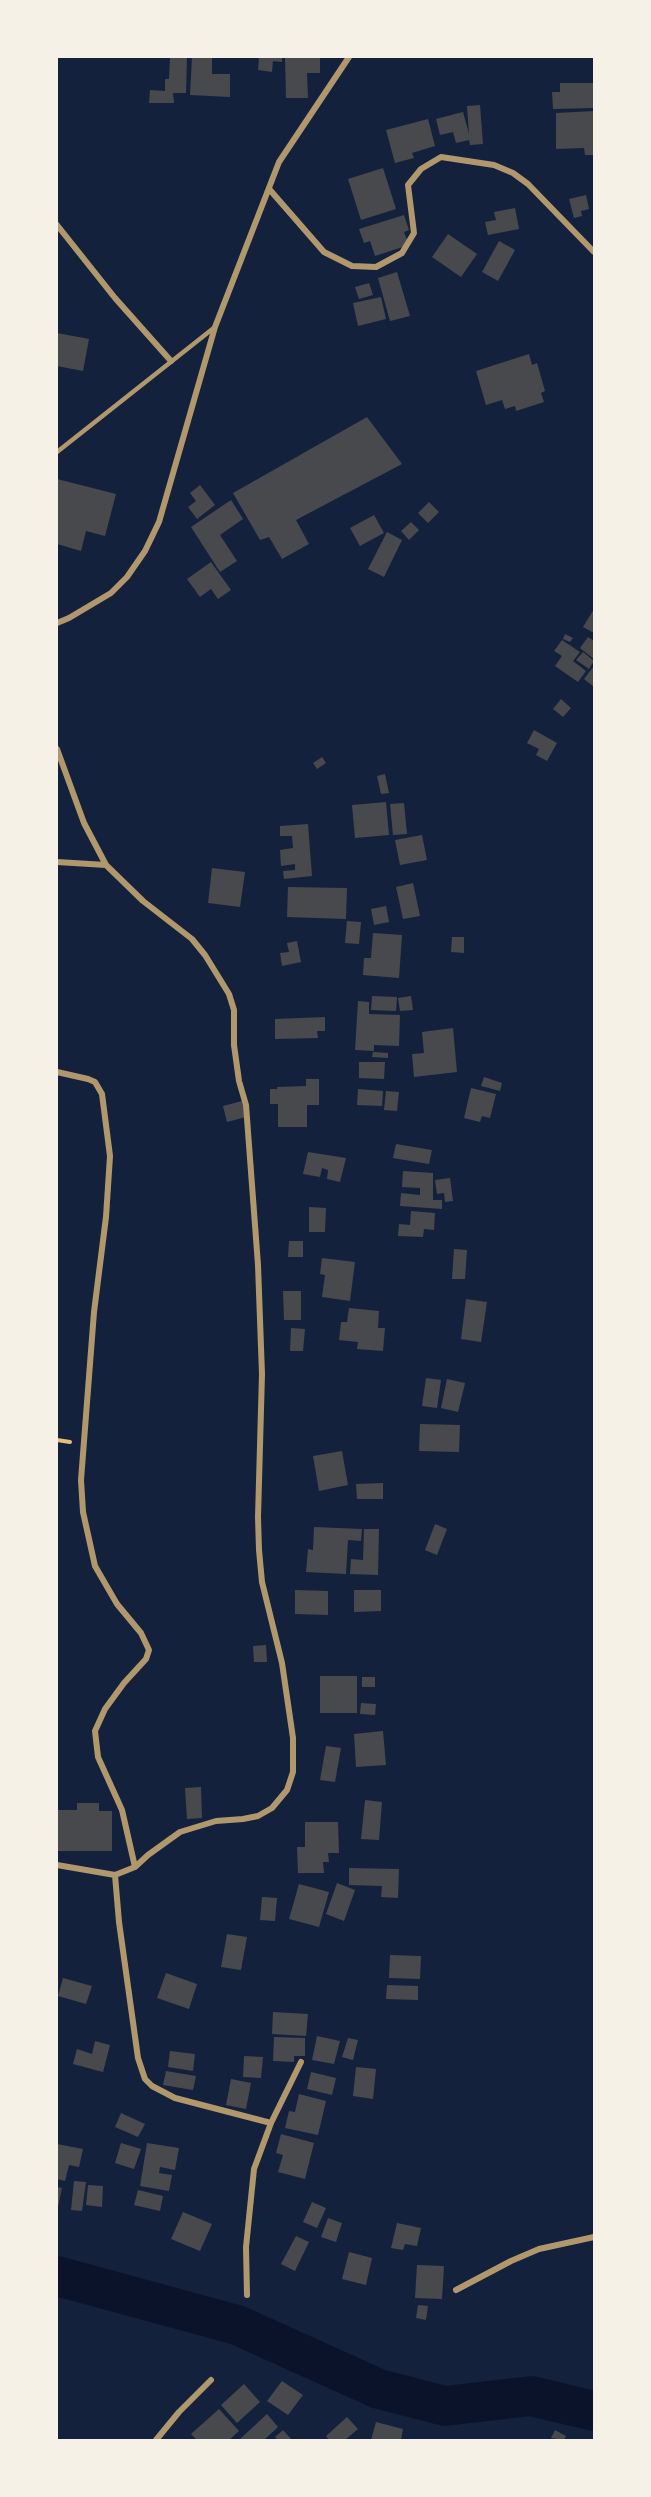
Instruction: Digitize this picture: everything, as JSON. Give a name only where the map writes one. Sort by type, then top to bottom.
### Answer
[{"type":"street","points":[[57,622],[69,618],[111,593],[127,577],[145,551],[159,522],[215,327],[279,162],[349,57]]},
{"type":"street","points":[[270,190],[324,252],[352,266],[376,267],[402,253],[414,233],[408,185],[421,169],[441,157],[494,165],[513,173],[528,184],[594,252]]},
{"type":"street","points":[[57,225],[115,298],[171,361]]},
{"type":"street","points":[[57,749],[84,823],[106,864],[143,901],[192,939],[205,955],[229,994],[234,1010],[234,1045],[239,1081],[246,1105],[258,1265],[262,1374],[259,1550],[262,1581],[282,1663],[293,1738],[293,1772],[287,1790],[272,1808],[258,1816],[243,1820],[216,1821],[180,1832],[135,1867],[116,1875],[57,1865]]},
{"type":"street","points":[[57,862],[106,864]]},
{"type":"street","points":[[57,1072],[95,1082],[102,1094],[110,1147],[106,1217],[94,1312],[81,1480],[83,1512],[96,1566],[117,1604],[141,1633],[149,1650],[147,1659],[124,1683],[105,1709],[95,1731],[98,1757],[122,1810],[135,1867]]},
{"type":"street","points":[[116,1875],[119,1922],[138,2058],[145,2079],[152,2086],[175,2098],[271,2123]]},
{"type":"street","points":[[247,2295],[246,2247],[254,2169],[271,2123],[301,2062]]},
{"type":"street","points":[[456,2290],[510,2260],[538,2249],[594,2237]]},
{"type":"street","points":[[156,2440],[179,2412],[211,2380]]},
{"type":"lane","points":[[57,452],[215,327]]},
{"type":"building","points":[[170,57],[187,57],[186,93],[173,93],[174,103],[149,103],[150,90],[165,91],[165,79],[169,79]]},
{"type":"building","points":[[192,57],[212,57],[212,74],[230,74],[230,97],[190,95]]},
{"type":"building","points":[[259,57],[282,57],[282,62],[273,61],[272,72],[258,70]]},
{"type":"building","points":[[285,57],[320,57],[320,73],[307,73],[308,98],[286,98]]},
{"type":"building","points":[[560,83],[594,83],[594,108],[553,109],[552,92],[560,92]]},
{"type":"building","points":[[480,105],[483,144],[470,145],[469,140],[456,143],[453,132],[440,135],[436,119],[463,112],[469,134],[467,106]]},
{"type":"building","points":[[594,111],[594,155],[585,155],[584,148],[556,149],[556,113]]},
{"type":"building","points":[[428,119],[435,146],[412,153],[414,158],[395,163],[386,130]]},
{"type":"building","points":[[383,168],[396,209],[361,220],[348,179]]},
{"type":"building","points":[[586,195],[589,209],[581,211],[582,216],[574,218],[569,199]]},
{"type":"building","points":[[515,208],[519,229],[488,235],[485,222],[496,220],[494,212]]},
{"type":"building","points":[[404,215],[409,230],[404,232],[409,245],[375,256],[370,241],[364,243],[359,229]]},
{"type":"building","points":[[448,234],[477,254],[461,277],[432,257]]},
{"type":"building","points":[[499,241],[515,250],[498,281],[482,272]]},
{"type":"building","points":[[397,272],[410,316],[390,321],[378,278]]},
{"type":"building","points":[[369,283],[373,295],[359,299],[355,287]]},
{"type":"building","points":[[381,297],[386,319],[358,326],[353,303]]},
{"type":"building","points":[[57,333],[89,339],[83,371],[57,366]]},
{"type":"building","points":[[529,354],[532,365],[537,363],[545,391],[541,393],[544,402],[516,411],[515,406],[505,409],[502,400],[486,405],[476,371]]},
{"type":"building","points":[[367,417],[402,464],[296,520],[309,544],[282,559],[269,537],[260,540],[233,493]]},
{"type":"building","points":[[57,479],[116,494],[105,536],[86,531],[81,551],[57,544]]},
{"type":"building","points":[[200,485],[215,505],[197,519],[188,507],[196,501],[190,493]]},
{"type":"building","points":[[231,500],[243,519],[220,535],[237,561],[220,572],[191,527]]},
{"type":"building","points":[[429,502],[439,512],[428,523],[418,513]]},
{"type":"building","points":[[374,515],[384,533],[360,546],[350,528]]},
{"type":"building","points":[[411,522],[419,530],[409,540],[401,531]]},
{"type":"building","points":[[387,532],[402,540],[384,577],[368,569]]},
{"type":"building","points":[[211,562],[231,590],[218,599],[211,589],[200,597],[187,579]]},
{"type":"building","points":[[594,609],[594,633],[583,627]]},
{"type":"building","points":[[565,634],[573,638],[570,642],[563,639]]},
{"type":"building","points":[[588,637],[594,641],[594,659],[580,648]]},
{"type":"building","points":[[562,640],[580,652],[573,661],[586,671],[578,682],[555,666],[562,656],[554,651]]},
{"type":"building","points":[[583,652],[594,661],[589,669],[576,660]]},
{"type":"building","points":[[594,666],[594,687],[584,679]]},
{"type":"building","points":[[561,699],[571,708],[563,717],[553,709]]},
{"type":"building","points":[[534,730],[557,743],[547,761],[536,755],[539,749],[527,743]]},
{"type":"building","points":[[322,757],[326,763],[317,769],[313,763]]},
{"type":"building","points":[[385,774],[389,793],[381,794],[377,776]]},
{"type":"building","points":[[386,802],[389,835],[355,838],[352,805]]},
{"type":"building","points":[[404,803],[407,834],[393,835],[390,804]]},
{"type":"building","points":[[308,824],[312,876],[284,879],[283,871],[295,870],[295,864],[281,866],[280,850],[293,848],[292,836],[280,836],[280,826]]},
{"type":"building","points":[[422,835],[427,860],[400,865],[395,840]]},
{"type":"building","points":[[212,868],[245,872],[240,907],[208,903]]},
{"type":"building","points":[[413,883],[420,916],[403,919],[396,887]]},
{"type":"building","points":[[288,887],[347,888],[346,919],[287,917]]},
{"type":"building","points":[[386,906],[389,922],[374,925],[371,909]]},
{"type":"building","points":[[347,921],[361,922],[359,944],[345,943]]},
{"type":"building","points":[[373,933],[402,935],[399,978],[363,975],[364,958],[371,958]]},
{"type":"building","points":[[452,937],[464,937],[464,953],[451,952]]},
{"type":"building","points":[[297,941],[301,962],[282,966],[280,953],[289,952],[287,943]]},
{"type":"building","points":[[372,996],[397,997],[396,1011],[371,1010]]},
{"type":"building","points":[[411,996],[413,1010],[400,1011],[398,998]]},
{"type":"building","points":[[358,1001],[369,1002],[369,1014],[400,1015],[399,1046],[374,1045],[374,1051],[355,1050]]},
{"type":"building","points":[[325,1017],[325,1031],[317,1031],[318,1038],[275,1039],[275,1019]]},
{"type":"building","points":[[453,1028],[457,1072],[414,1077],[412,1054],[424,1053],[422,1032]]},
{"type":"building","points":[[373,1052],[388,1053],[388,1058],[372,1057]]},
{"type":"building","points":[[359,1062],[385,1062],[384,1079],[359,1078]]},
{"type":"building","points":[[484,1077],[502,1083],[500,1091],[481,1086]]},
{"type":"building","points":[[306,1079],[319,1079],[319,1105],[307,1105],[307,1127],[278,1127],[278,1104],[270,1104],[270,1089],[306,1086]]},
{"type":"building","points":[[471,1088],[496,1094],[490,1118],[482,1116],[480,1122],[464,1118]]},
{"type":"building","points":[[358,1089],[383,1091],[382,1106],[357,1105]]},
{"type":"building","points":[[386,1091],[399,1092],[397,1111],[384,1110]]},
{"type":"building","points":[[242,1101],[246,1117],[227,1122],[223,1106]]},
{"type":"building","points":[[396,1144],[432,1150],[429,1164],[393,1158]]},
{"type":"building","points":[[308,1152],[346,1158],[340,1182],[327,1179],[328,1170],[322,1168],[320,1177],[303,1174]]},
{"type":"building","points":[[403,1171],[433,1173],[433,1200],[442,1200],[442,1209],[400,1206],[401,1193],[420,1195],[420,1188],[402,1187]]},
{"type":"building","points":[[450,1178],[453,1201],[445,1202],[444,1193],[437,1194],[435,1180]]},
{"type":"building","points":[[309,1207],[326,1208],[325,1232],[309,1232]]},
{"type":"building","points":[[411,1211],[435,1213],[434,1230],[424,1229],[423,1237],[398,1236],[399,1224],[410,1225]]},
{"type":"building","points":[[289,1241],[303,1241],[303,1257],[288,1257]]},
{"type":"building","points":[[454,1249],[467,1250],[465,1279],[452,1279]]},
{"type":"building","points":[[322,1258],[355,1262],[350,1301],[322,1297],[325,1275],[320,1274]]},
{"type":"building","points":[[283,1291],[301,1291],[301,1320],[284,1320]]},
{"type":"building","points":[[466,1299],[487,1302],[481,1342],[461,1339]]},
{"type":"building","points":[[349,1308],[379,1311],[378,1328],[385,1328],[383,1351],[357,1349],[358,1342],[339,1340],[341,1322],[347,1322]]},
{"type":"building","points":[[291,1328],[305,1329],[303,1351],[290,1351]]},
{"type":"building","points":[[426,1378],[441,1380],[437,1408],[422,1406]]},
{"type":"building","points":[[447,1379],[465,1383],[458,1412],[441,1408]]},
{"type":"building","points":[[420,1424],[460,1425],[459,1452],[419,1451]]},
{"type":"building","points":[[342,1451],[348,1485],[319,1491],[313,1456]]},
{"type":"building","points":[[383,1483],[383,1499],[357,1499],[356,1484]]},
{"type":"building","points":[[435,1524],[447,1529],[437,1555],[425,1550]]},
{"type":"building","points":[[314,1527],[362,1529],[361,1541],[348,1540],[346,1574],[306,1572],[308,1549],[313,1550]]},
{"type":"building","points":[[364,1529],[379,1529],[378,1575],[350,1574],[351,1559],[363,1560]]},
{"type":"building","points":[[295,1590],[328,1591],[328,1615],[295,1614]]},
{"type":"building","points":[[354,1590],[381,1590],[381,1611],[354,1612]]},
{"type":"building","points":[[266,1645],[267,1662],[254,1662],[253,1646]]},
{"type":"building","points":[[320,1676],[357,1676],[357,1713],[320,1713]]},
{"type":"building","points":[[362,1677],[375,1677],[375,1687],[362,1687]]},
{"type":"building","points":[[361,1703],[376,1704],[375,1715],[360,1714]]},
{"type":"building","points":[[383,1731],[386,1765],[356,1767],[354,1734]]},
{"type":"building","points":[[326,1746],[341,1748],[335,1782],[320,1780]]},
{"type":"building","points":[[201,1787],[202,1818],[187,1819],[185,1788]]},
{"type":"building","points":[[365,1800],[382,1802],[379,1840],[361,1839]]},
{"type":"building","points":[[77,1803],[99,1803],[99,1811],[112,1811],[112,1851],[57,1851],[57,1810],[77,1810]]},
{"type":"building","points":[[305,1822],[338,1822],[339,1853],[328,1853],[329,1862],[323,1862],[324,1873],[298,1873],[297,1847],[305,1847]]},
{"type":"building","points":[[349,1868],[399,1869],[398,1898],[381,1897],[382,1886],[349,1885]]},
{"type":"building","points":[[337,1883],[355,1890],[344,1921],[326,1914]]},
{"type":"building","points":[[299,1884],[329,1892],[319,1927],[289,1919]]},
{"type":"building","points":[[262,1897],[277,1898],[275,1921],[260,1920]]},
{"type":"building","points":[[227,1934],[247,1937],[241,1970],[221,1967]]},
{"type":"building","points":[[390,1955],[421,1956],[420,1979],[389,1978]]},
{"type":"building","points":[[166,1973],[197,1984],[189,2009],[157,1998]]},
{"type":"building","points":[[63,1978],[92,1986],[86,2004],[58,1996]]},
{"type":"building","points":[[387,1985],[418,1986],[418,2000],[386,1999]]},
{"type":"building","points":[[273,2012],[308,2014],[306,2036],[272,2034]]},
{"type":"building","points":[[317,2036],[340,2041],[334,2064],[312,2060]]},
{"type":"building","points":[[274,2037],[305,2038],[305,2056],[294,2056],[294,2062],[273,2061]]},
{"type":"building","points":[[348,2038],[358,2040],[353,2060],[342,2057]]},
{"type":"building","points":[[95,2041],[110,2045],[103,2072],[73,2064],[77,2049],[92,2054]]},
{"type":"building","points":[[170,2051],[195,2054],[193,2071],[168,2067]]},
{"type":"building","points":[[244,2056],[263,2057],[261,2078],[243,2077]]},
{"type":"building","points":[[356,2067],[376,2069],[373,2099],[353,2096]]},
{"type":"building","points":[[166,2071],[196,2076],[193,2090],[163,2085]]},
{"type":"building","points":[[311,2072],[336,2078],[332,2095],[307,2089]]},
{"type":"building","points":[[231,2079],[251,2083],[246,2109],[226,2105]]},
{"type":"building","points":[[299,2094],[326,2101],[318,2135],[285,2128],[289,2111],[295,2112]]},
{"type":"building","points":[[121,2113],[145,2124],[138,2137],[115,2127]]},
{"type":"building","points":[[281,2134],[314,2143],[305,2179],[278,2172],[283,2155],[276,2153]]},
{"type":"building","points":[[121,2143],[141,2149],[134,2169],[115,2163]]},
{"type":"building","points":[[147,2143],[179,2148],[175,2170],[160,2167],[159,2173],[172,2175],[169,2191],[140,2186]]},
{"type":"building","points":[[57,2144],[83,2149],[79,2167],[69,2165],[65,2181],[57,2179]]},
{"type":"building","points":[[74,2181],[86,2182],[82,2211],[71,2210]]},
{"type":"building","points":[[88,2185],[103,2186],[102,2207],[86,2205]]},
{"type":"building","points":[[57,2187],[62,2188],[58,2207],[57,2207]]},
{"type":"building","points":[[138,2190],[163,2196],[160,2211],[134,2205]]},
{"type":"building","points":[[312,2202],[326,2208],[317,2228],[303,2222]]},
{"type":"building","points":[[183,2212],[212,2224],[200,2251],[171,2239]]},
{"type":"building","points":[[328,2218],[342,2223],[336,2242],[321,2237]]},
{"type":"building","points":[[397,2223],[421,2228],[417,2246],[405,2244],[403,2250],[391,2248]]},
{"type":"building","points":[[296,2236],[309,2242],[295,2271],[281,2264]]},
{"type":"building","points":[[349,2252],[372,2258],[366,2285],[342,2279]]},
{"type":"building","points":[[417,2265],[444,2266],[442,2299],[415,2298]]},
{"type":"building","points":[[418,2305],[428,2306],[426,2320],[416,2318]]},
{"type":"building","points":[[282,2381],[303,2395],[288,2415],[267,2401]]},
{"type":"building","points":[[244,2384],[260,2402],[237,2423],[221,2405]]},
{"type":"building","points":[[219,2409],[239,2431],[229,2440],[197,2440],[191,2434]]},
{"type":"building","points":[[267,2414],[278,2427],[264,2440],[239,2440]]},
{"type":"building","points":[[347,2417],[358,2429],[345,2440],[329,2440],[326,2436]]},
{"type":"building","points":[[376,2422],[403,2429],[401,2440],[371,2440]]},
{"type":"building","points":[[283,2430],[292,2440],[278,2440],[275,2437]]},
{"type":"building","points":[[555,2430],[566,2436],[564,2440],[551,2438]]},
{"type":"waterway","points":[[57,2276],[237,2325],[379,2389],[445,2406],[531,2396],[594,2411]]}]
